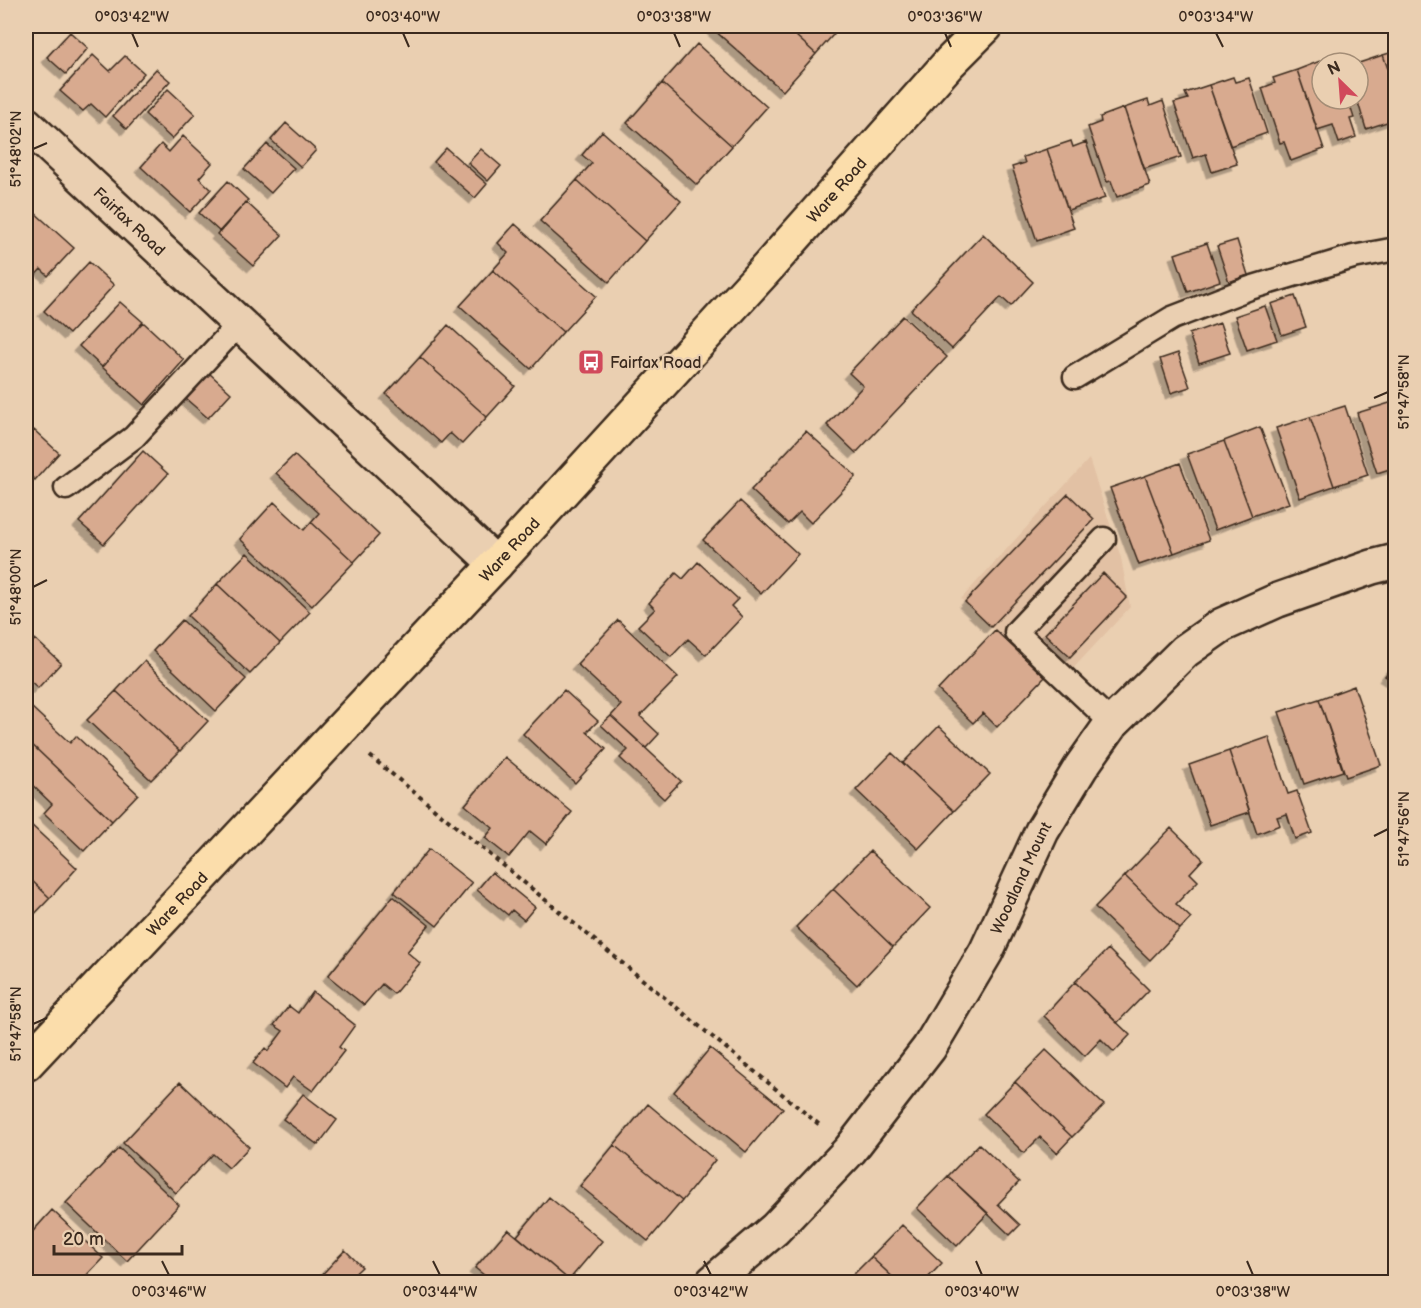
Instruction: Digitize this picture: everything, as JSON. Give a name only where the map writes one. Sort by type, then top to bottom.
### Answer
[{"type":"main road","name":"Ware Road","points":[[26,1064],[496,564],[768,267],[950,62],[986,26]]},
{"type":"street","name":"Fairfax Road","points":[[26,124],[496,564]]},
{"type":"street","name":"Woodland Mount","points":[[713,1282],[775,1229],[850,1150],[929,1048],[986,952],[1042,831],[1081,767],[1112,723],[1185,651],[1222,625],[1278,600],[1395,561]]},
{"type":"lane","points":[[1074,376],[1172,318],[1250,288],[1353,257],[1395,249]]},
{"type":"lane","points":[[66,488],[134,436],[239,324]]},
{"type":"lane","points":[[1104,539],[1016,632],[1112,723]]},
{"type":"path","points":[[375,760],[823,1128]]},
{"type":"shaded area","points":[[1089,459],[1121,558],[1130,607],[1056,687],[961,599]]},
{"type":"building","points":[[717,26],[750,26],[755,30],[760,26],[785,26],[816,54],[783,91],[713,29]]},
{"type":"building","points":[[785,26],[841,26],[816,54]]},
{"type":"building","points":[[70,32],[88,48],[66,74],[47,57]]},
{"type":"building","points":[[697,44],[767,107],[732,146],[662,83]]},
{"type":"building","points":[[1396,51],[1396,91],[1383,55]]},
{"type":"building","points":[[93,55],[110,71],[125,56],[144,73],[105,117],[91,104],[83,111],[60,91]]},
{"type":"building","points":[[1383,55],[1396,91],[1396,119],[1366,129],[1361,111],[1370,111],[1370,59]]},
{"type":"building","points":[[1310,65],[1310,109],[1297,70]]},
{"type":"building","points":[[156,69],[170,81],[127,129],[113,116]]},
{"type":"building","points":[[1297,70],[1324,149],[1291,161],[1284,142],[1280,143],[1262,88],[1275,83],[1273,78]]},
{"type":"building","points":[[1233,77],[1235,82],[1249,78],[1267,133],[1230,146],[1209,85]]},
{"type":"building","points":[[662,83],[732,146],[697,185],[627,123]]},
{"type":"building","points":[[1209,85],[1237,164],[1212,172],[1206,154],[1193,158],[1174,103],[1188,99],[1185,93]]},
{"type":"building","points":[[168,89],[195,114],[172,139],[145,114]]},
{"type":"building","points":[[1148,100],[1150,106],[1163,101],[1181,157],[1144,169],[1124,108]]},
{"type":"building","points":[[1124,108],[1150,185],[1117,197],[1111,181],[1107,182],[1088,127],[1101,122],[1100,117]]},
{"type":"building","points":[[1311,111],[1352,111],[1354,118],[1350,119],[1356,137],[1339,143],[1333,125],[1317,130]]},
{"type":"building","points":[[286,123],[316,150],[301,167],[271,140]]},
{"type":"building","points":[[602,131],[681,201],[645,241],[577,180],[592,163],[582,155]]},
{"type":"building","points":[[183,136],[212,163],[199,178],[211,189],[190,212],[141,167],[161,144],[169,152]]},
{"type":"building","points":[[1071,141],[1073,147],[1086,142],[1105,198],[1068,210],[1047,149]]},
{"type":"building","points":[[267,144],[294,168],[271,193],[244,169]]},
{"type":"building","points":[[446,148],[487,184],[475,198],[434,162]]},
{"type":"building","points":[[481,149],[501,166],[488,181],[468,163]]},
{"type":"building","points":[[1047,149],[1074,228],[1037,241],[1012,167],[1025,163],[1023,157]]},
{"type":"building","points":[[577,180],[645,241],[609,282],[540,221]]},
{"type":"building","points":[[228,181],[248,200],[220,232],[199,213]]},
{"type":"building","points":[[246,202],[282,235],[253,266],[217,234]]},
{"type":"building","points":[[34,212],[74,248],[48,276],[41,269],[26,285],[26,222]]},
{"type":"building","points":[[515,224],[596,296],[563,332],[493,270],[508,253],[498,243]]},
{"type":"building","points":[[983,234],[1033,282],[1011,306],[1001,297],[952,349],[911,310]]},
{"type":"building","points":[[1237,240],[1248,275],[1229,282],[1217,246]]},
{"type":"building","points":[[1207,243],[1220,281],[1188,292],[1175,254]]},
{"type":"building","points":[[89,262],[114,285],[69,334],[44,311]]},
{"type":"building","points":[[493,270],[563,332],[531,369],[460,306]]},
{"type":"building","points":[[1295,296],[1306,327],[1282,335],[1271,304]]},
{"type":"building","points":[[120,302],[143,322],[102,367],[79,346]]},
{"type":"building","points":[[1265,306],[1277,340],[1247,350],[1235,316]]},
{"type":"building","points":[[903,316],[947,357],[856,453],[827,425],[863,386],[849,373]]},
{"type":"building","points":[[143,322],[184,360],[144,405],[102,367]]},
{"type":"building","points":[[1220,323],[1230,353],[1199,363],[1189,334]]},
{"type":"building","points":[[448,325],[515,386],[487,417],[420,357]]},
{"type":"building","points":[[1178,353],[1190,387],[1171,393],[1160,359]]},
{"type":"building","points":[[420,357],[487,417],[462,444],[450,433],[441,443],[386,394]]},
{"type":"building","points":[[209,373],[231,393],[208,418],[186,399]]},
{"type":"building","points":[[1396,401],[1396,467],[1377,473],[1357,413]]},
{"type":"building","points":[[1345,406],[1368,475],[1334,486],[1310,417]]},
{"type":"building","points":[[1310,417],[1334,486],[1300,498],[1276,428]]},
{"type":"building","points":[[1260,427],[1289,503],[1252,516],[1224,441]]},
{"type":"building","points":[[34,430],[59,453],[35,480],[26,472],[26,440]]},
{"type":"building","points":[[806,431],[856,476],[811,523],[800,512],[788,524],[751,490]]},
{"type":"building","points":[[1224,441],[1252,516],[1215,530],[1187,454]]},
{"type":"building","points":[[143,451],[168,474],[104,544],[79,522]]},
{"type":"building","points":[[294,455],[379,535],[354,562],[311,522],[319,513],[276,473]]},
{"type":"building","points":[[1180,463],[1209,540],[1174,553],[1145,476]]},
{"type":"building","points":[[1145,476],[1174,553],[1139,565],[1110,488]]},
{"type":"building","points":[[1068,494],[1094,519],[991,627],[965,602]]},
{"type":"building","points":[[740,501],[798,554],[761,594],[703,540]]},
{"type":"building","points":[[274,502],[304,530],[311,522],[354,562],[312,606],[240,539]]},
{"type":"building","points":[[247,553],[310,612],[280,643],[217,584]]},
{"type":"building","points":[[698,562],[738,599],[731,606],[742,617],[706,655],[688,639],[671,657],[638,626],[655,609],[649,603],[676,573],[683,579]]},
{"type":"building","points":[[1103,573],[1127,597],[1070,657],[1045,634]]},
{"type":"building","points":[[217,584],[280,643],[250,674],[188,616]]},
{"type":"building","points":[[182,620],[246,679],[216,711],[153,651]]},
{"type":"building","points":[[618,620],[678,677],[640,716],[659,734],[646,748],[611,716],[621,705],[577,664]]},
{"type":"building","points":[[995,630],[1045,677],[997,727],[983,713],[973,723],[938,690]]},
{"type":"building","points":[[35,639],[61,663],[38,688],[26,677],[26,650]]},
{"type":"building","points":[[144,661],[208,721],[180,751],[116,691]]},
{"type":"building","points":[[1396,661],[1396,683],[1385,676]]},
{"type":"building","points":[[1354,686],[1381,765],[1346,777],[1319,699]]},
{"type":"building","points":[[564,690],[598,721],[587,732],[606,749],[575,783],[523,734]]},
{"type":"building","points":[[116,691],[180,751],[151,780],[87,720]]},
{"type":"building","points":[[1319,699],[1343,771],[1304,784],[1279,712]]},
{"type":"building","points":[[31,707],[70,743],[76,736],[138,794],[112,821],[26,739],[26,713]]},
{"type":"building","points":[[611,716],[681,781],[664,799],[620,758],[628,750],[601,725]]},
{"type":"building","points":[[939,726],[990,774],[954,811],[903,763]]},
{"type":"building","points":[[1269,737],[1288,794],[1297,791],[1312,833],[1295,839],[1287,814],[1277,817],[1280,825],[1257,834],[1229,751]]},
{"type":"building","points":[[26,739],[112,821],[84,851],[44,813],[52,804],[26,779]]},
{"type":"building","points":[[1229,751],[1250,812],[1210,825],[1189,765]]},
{"type":"building","points":[[892,753],[954,811],[918,849],[856,790]]},
{"type":"building","points":[[505,757],[572,812],[546,844],[530,831],[509,857],[485,838],[493,828],[465,805]]},
{"type":"building","points":[[28,822],[77,868],[50,898],[26,875],[26,825]]},
{"type":"building","points":[[1171,828],[1203,859],[1190,873],[1198,881],[1176,904],[1191,918],[1180,929],[1125,876]]},
{"type":"building","points":[[429,849],[472,883],[437,926],[394,892]]},
{"type":"building","points":[[870,851],[930,908],[893,947],[833,889]]},
{"type":"building","points":[[492,872],[535,907],[524,920],[512,910],[508,915],[477,890]]},
{"type":"building","points":[[26,875],[50,898],[26,923]]},
{"type":"building","points":[[1125,876],[1180,929],[1150,960],[1095,907]]},
{"type":"building","points":[[833,889],[893,947],[857,985],[796,927]]},
{"type":"building","points":[[393,896],[429,925],[407,952],[420,963],[394,994],[382,984],[364,1005],[328,976]]},
{"type":"building","points":[[1108,949],[1149,990],[1117,1023],[1075,982]]},
{"type":"building","points":[[1075,982],[1130,1035],[1114,1052],[1101,1039],[1085,1056],[1044,1016]]},
{"type":"building","points":[[313,992],[355,1025],[339,1047],[344,1051],[313,1091],[293,1077],[285,1088],[253,1063],[265,1048],[268,1051],[283,1031],[274,1025],[289,1006],[298,1013]]},
{"type":"building","points":[[710,1048],[783,1108],[746,1152],[674,1092]]},
{"type":"building","points":[[1046,1050],[1104,1105],[1072,1137],[1015,1082]]},
{"type":"building","points":[[180,1082],[249,1147],[229,1168],[213,1154],[176,1193],[123,1143]]},
{"type":"building","points":[[1015,1082],[1072,1137],[1057,1153],[1040,1137],[1024,1153],[984,1114]]},
{"type":"building","points":[[303,1094],[337,1120],[318,1145],[283,1119]]},
{"type":"building","points":[[648,1104],[715,1160],[682,1201],[614,1145]]},
{"type":"building","points":[[979,1144],[1019,1182],[998,1204],[1020,1225],[1010,1235],[948,1176]]},
{"type":"building","points":[[614,1145],[682,1201],[648,1241],[580,1186]]},
{"type":"building","points":[[119,1148],[179,1205],[127,1261],[66,1203]]},
{"type":"building","points":[[948,1176],[988,1213],[957,1246],[917,1208]]},
{"type":"building","points":[[549,1197],[602,1241],[569,1280],[517,1236]]},
{"type":"building","points":[[52,1210],[103,1258],[80,1282],[26,1282],[26,1239]]},
{"type":"building","points":[[902,1225],[942,1263],[924,1282],[898,1282],[871,1257]]},
{"type":"building","points":[[508,1229],[569,1280],[567,1282],[493,1282],[475,1268]]},
{"type":"building","points":[[345,1250],[362,1267],[346,1282],[315,1282]]},
{"type":"building","points":[[871,1257],[898,1282],[846,1282]]},
{"type":"place","name":"Fairfax Road","points":[[591,362]]}]
